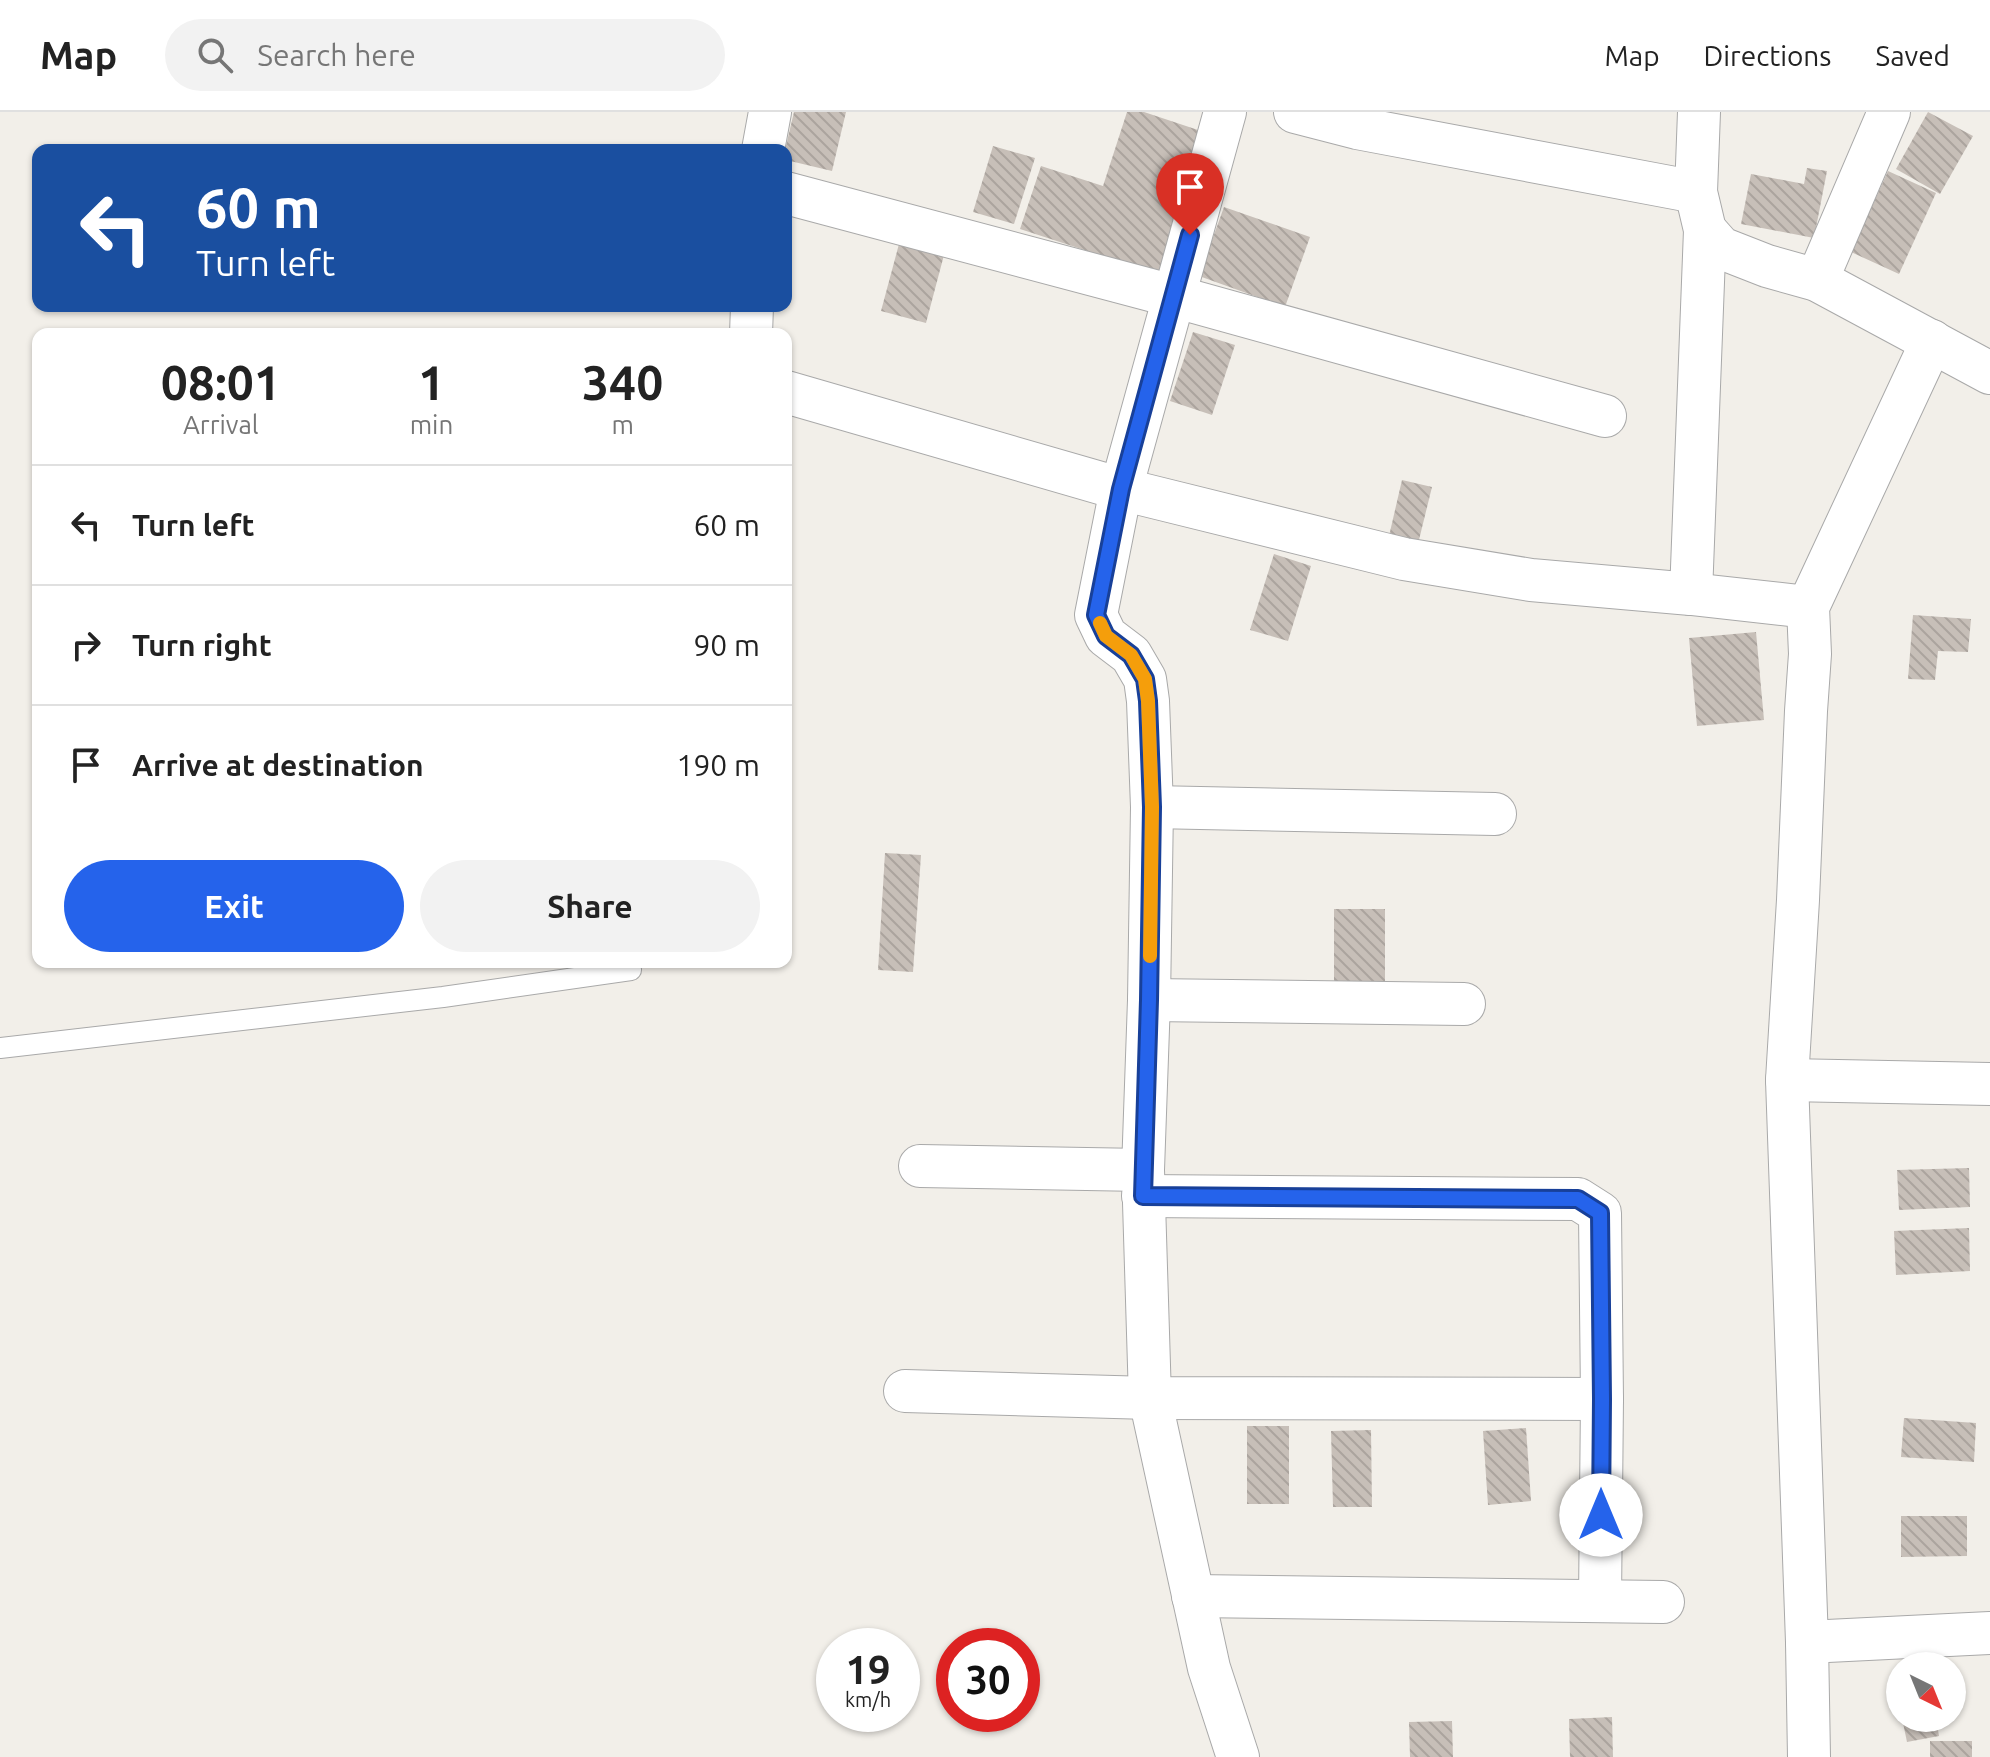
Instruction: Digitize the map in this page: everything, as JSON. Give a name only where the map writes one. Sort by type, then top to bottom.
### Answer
[{"type":"street","points":[[764,144],[770,112]]},
{"type":"street","points":[[1225,112],[1121,489],[1096,615],[1106,636],[1131,655],[1145,679],[1148,701],[1152,807],[1143,1183],[1150,1398],[1209,1668],[1238,1757]]},
{"type":"street","points":[[1295,112],[1359,120],[1700,211],[1721,248],[1767,266],[1817,280],[1990,373]]},
{"type":"street","points":[[1691,594],[1700,211],[1699,112]]},
{"type":"street","points":[[1817,280],[1889,112]]},
{"type":"street","points":[[792,195],[1605,416]]},
{"type":"street","points":[[1809,1757],[1787,1080],[1810,654],[1808,607],[1932,341]]},
{"type":"street","points":[[792,394],[1121,489],[1404,559],[1531,580],[1808,607]]},
{"type":"street","points":[[1152,807],[1495,814]]},
{"type":"street","points":[[1149,1000],[1464,1004]]},
{"type":"street","points":[[1787,1080],[1990,1084]]},
{"type":"street","points":[[920,1166],[1143,1183],[1578,1199],[1600,1213],[1600,1601]]},
{"type":"street","points":[[905,1391],[1150,1398],[1602,1399]]},
{"type":"street","points":[[1193,1596],[1663,1602]]},
{"type":"street","points":[[1807,1642],[1990,1633]]},
{"type":"lane","points":[[0,1048],[443,997],[631,970]]},
{"type":"building","points":[[794,112],[846,112],[832,171],[792,161],[792,144],[786,144]]},
{"type":"building","points":[[1127,112],[1144,112],[1204,132],[1158,274],[1020,229],[1041,166],[1103,186]]},
{"type":"building","points":[[1928,112],[1973,136],[1940,194],[1896,169]]},
{"type":"building","points":[[993,146],[1035,158],[1014,224],[973,212]]},
{"type":"building","points":[[1807,168],[1827,171],[1814,238],[1741,224],[1751,174],[1804,184]]},
{"type":"building","points":[[1888,171],[1936,193],[1899,274],[1851,252]]},
{"type":"building","points":[[1224,207],[1310,237],[1285,307],[1199,276]]},
{"type":"building","points":[[899,244],[944,255],[926,323],[881,311]]},
{"type":"building","points":[[1193,332],[1235,345],[1212,415],[1170,401]]},
{"type":"building","points":[[1402,480],[1432,487],[1415,556],[1386,549]]},
{"type":"building","points":[[1274,554],[1311,566],[1288,641],[1250,630]]},
{"type":"building","points":[[1913,615],[1971,619],[1968,652],[1938,651],[1935,680],[1908,679]]},
{"type":"building","points":[[1756,632],[1764,720],[1697,726],[1689,638]]},
{"type":"building","points":[[885,853],[921,855],[913,972],[878,970]]},
{"type":"building","points":[[1334,909],[1385,909],[1385,989],[1334,989]]},
{"type":"building","points":[[1969,1168],[1970,1207],[1899,1210],[1897,1170]]},
{"type":"building","points":[[1969,1228],[1970,1271],[1896,1275],[1894,1231]]},
{"type":"building","points":[[1904,1418],[1976,1423],[1974,1462],[1901,1457]]},
{"type":"building","points":[[1247,1426],[1289,1426],[1289,1504],[1247,1504]]},
{"type":"building","points":[[1526,1428],[1531,1501],[1488,1505],[1483,1431]]},
{"type":"building","points":[[1371,1430],[1372,1507],[1333,1507],[1331,1431]]},
{"type":"building","points":[[1901,1516],[1967,1516],[1967,1556],[1901,1557]]},
{"type":"building","points":[[1612,1717],[1613,1757],[1570,1757],[1569,1719]]},
{"type":"building","points":[[1452,1721],[1453,1757],[1410,1757],[1409,1722]]},
{"type":"building","points":[[1905,1732],[1938,1732],[1939,1736],[1907,1742]]},
{"type":"building","points":[[1930,1741],[1972,1741],[1972,1757],[1930,1757]]},
{"type":"slow traffic","points":[[1100,623],[1106,636],[1131,655],[1145,679],[1152,807],[1150,956]]},
{"type":"route","points":[[1190,235],[1121,489],[1096,615],[1106,636],[1131,655],[1145,679],[1148,701],[1152,807],[1143,1196],[1578,1199],[1600,1213],[1601,1515]]}]
